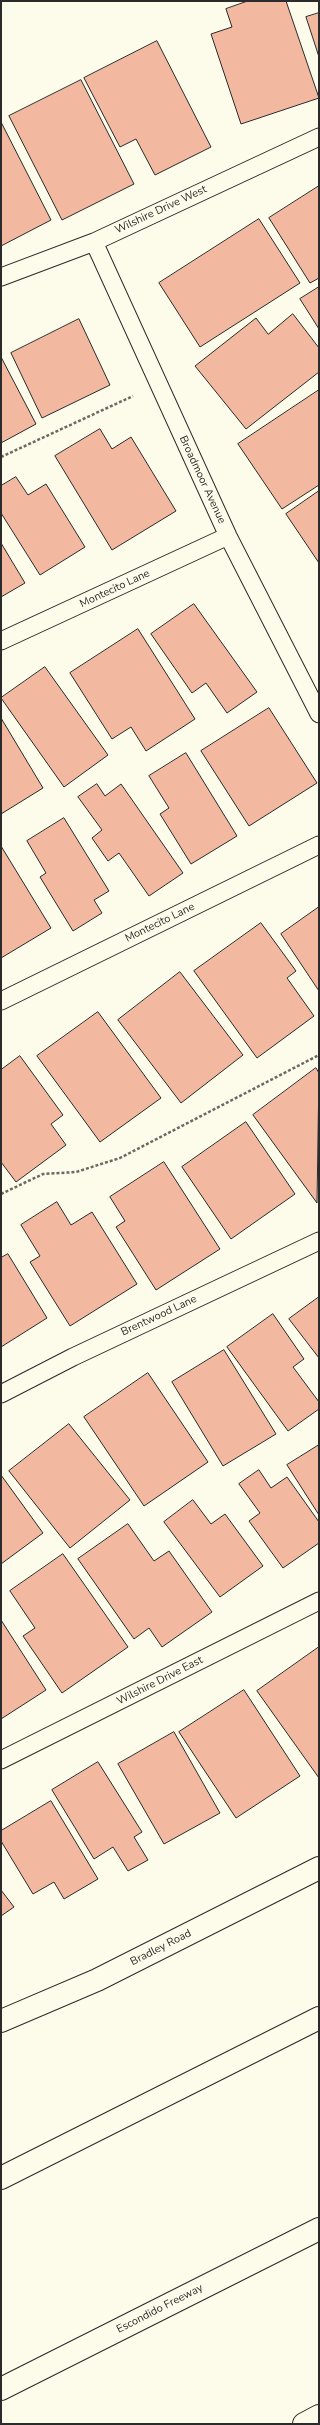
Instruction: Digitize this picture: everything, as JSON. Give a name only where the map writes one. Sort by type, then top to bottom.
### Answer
[{"type":"main road","name":"Bradley Road","points":[[1,2021],[97,1980],[319,1868]]},
{"type":"main road","points":[[1,2178],[319,2018]]},
{"type":"main road","name":"Escondido Freeway","points":[[1,2389],[319,2229]]},
{"type":"main road","points":[[1,2404],[147,2316]]},
{"type":"main road","points":[[304,2424],[319,2416]]},
{"type":"lane","name":"Wilshire Drive West","points":[[1,277],[94,242],[319,137]]},
{"type":"lane","name":"Broadmoor Avenue","points":[[94,242],[228,536],[319,714]]},
{"type":"lane","name":"Montecito Lane","points":[[1,641],[228,536]]},
{"type":"lane","name":"Montecito Lane","points":[[1,1001],[319,845]]},
{"type":"lane","name":"Brentwood Lane","points":[[1,1394],[73,1357],[319,1241]]},
{"type":"lane","name":"Wilshire Drive East","points":[[1,1760],[319,1601]]},
{"type":"path","points":[[1,457],[159,385]]},
{"type":"path","points":[[1,1194],[43,1174],[76,1172],[120,1158],[319,1055]]},
{"type":"building","points":[[248,1],[286,1],[319,98],[241,124],[211,34],[232,27],[226,9]]},
{"type":"building","points":[[319,13],[319,57],[306,17]]},
{"type":"building","points":[[157,41],[211,147],[155,175],[136,139],[120,147],[84,78]]},
{"type":"building","points":[[81,80],[134,184],[62,220],[9,116]]},
{"type":"building","points":[[1,122],[51,220],[1,246]]},
{"type":"building","points":[[319,186],[319,278],[310,283],[269,218]]},
{"type":"building","points":[[259,219],[300,283],[200,347],[159,283]]},
{"type":"building","points":[[319,287],[319,329],[300,299]]},
{"type":"building","points":[[293,314],[319,348],[319,372],[246,429],[195,366],[256,318],[268,334]]},
{"type":"building","points":[[79,319],[110,385],[42,418],[11,353]]},
{"type":"building","points":[[1,357],[36,424],[1,443]]},
{"type":"building","points":[[319,390],[319,485],[282,509],[238,444]]},
{"type":"building","points":[[100,429],[112,449],[131,437],[176,511],[112,550],[55,456]]},
{"type":"building","points":[[16,477],[28,495],[46,484],[85,547],[40,575],[1,513],[1,486]]},
{"type":"building","points":[[319,491],[319,563],[286,514]]},
{"type":"building","points":[[1,543],[25,583],[1,597]]},
{"type":"building","points":[[194,604],[257,692],[227,713],[206,683],[192,693],[151,634]]},
{"type":"building","points":[[138,629],[195,719],[146,751],[131,727],[112,739],[70,673]]},
{"type":"building","points":[[45,667],[108,755],[64,787],[1,698]]},
{"type":"building","points":[[269,708],[317,783],[249,826],[201,751]]},
{"type":"building","points":[[1,718],[43,788],[1,814]]},
{"type":"building","points":[[186,753],[237,836],[191,864],[160,814],[169,808],[149,776]]},
{"type":"building","points":[[97,784],[105,796],[121,784],[183,873],[149,896],[119,853],[108,861],[92,838],[102,830],[78,797]]},
{"type":"building","points":[[64,818],[109,891],[94,900],[102,913],[73,931],[40,877],[46,873],[27,841]]},
{"type":"building","points":[[1,846],[51,928],[1,958]]},
{"type":"building","points":[[319,907],[319,991],[281,934]]},
{"type":"building","points":[[261,923],[296,971],[287,978],[314,1016],[257,1058],[194,971]]},
{"type":"building","points":[[180,972],[243,1055],[181,1103],[118,1020]]},
{"type":"building","points":[[98,1012],[161,1098],[100,1142],[37,1056]]},
{"type":"building","points":[[20,1056],[63,1115],[51,1124],[66,1145],[16,1182],[1,1162],[1,1070]]},
{"type":"building","points":[[316,1068],[319,1073],[317,1203],[253,1115]]},
{"type":"building","points":[[246,1122],[295,1194],[231,1239],[182,1167]]},
{"type":"building","points":[[164,1162],[220,1249],[156,1290],[116,1227],[125,1221],[110,1197]]},
{"type":"building","points":[[57,1202],[71,1225],[92,1212],[137,1284],[70,1326],[30,1262],[40,1256],[21,1225]]},
{"type":"building","points":[[8,1254],[47,1318],[1,1347],[1,1258]]},
{"type":"building","points":[[319,1297],[319,1358],[289,1319]]},
{"type":"building","points":[[273,1314],[304,1359],[293,1367],[319,1402],[319,1409],[288,1431],[227,1347]]},
{"type":"building","points":[[224,1350],[276,1434],[223,1466],[172,1382]]},
{"type":"building","points":[[148,1373],[208,1462],[144,1506],[84,1417]]},
{"type":"building","points":[[69,1424],[130,1500],[70,1548],[9,1471]]},
{"type":"building","points":[[319,1445],[319,1515],[287,1465]]},
{"type":"building","points":[[259,1470],[271,1488],[287,1477],[319,1522],[319,1543],[283,1568],[249,1521],[260,1513],[239,1484]]},
{"type":"building","points":[[1,1475],[43,1533],[1,1564]]},
{"type":"building","points":[[193,1500],[211,1524],[225,1514],[263,1566],[220,1597],[164,1522]]},
{"type":"building","points":[[128,1524],[154,1561],[169,1551],[212,1612],[162,1647],[149,1628],[134,1639],[78,1559]]},
{"type":"building","points":[[63,1554],[128,1647],[62,1693],[23,1636],[35,1628],[10,1591]]},
{"type":"building","points":[[1,1620],[46,1690],[1,1719]]},
{"type":"building","points":[[319,1647],[319,1778],[257,1691]]},
{"type":"building","points":[[244,1690],[300,1776],[236,1818],[179,1732]]},
{"type":"building","points":[[174,1732],[220,1813],[164,1844],[118,1764]]},
{"type":"building","points":[[98,1762],[142,1832],[134,1837],[148,1860],[128,1871],[113,1847],[94,1859],[52,1790]]},
{"type":"building","points":[[51,1801],[98,1879],[64,1899],[54,1882],[33,1894],[1,1841],[1,1831]]},
{"type":"building","points":[[1,1890],[14,1907],[1,1916]]}]
